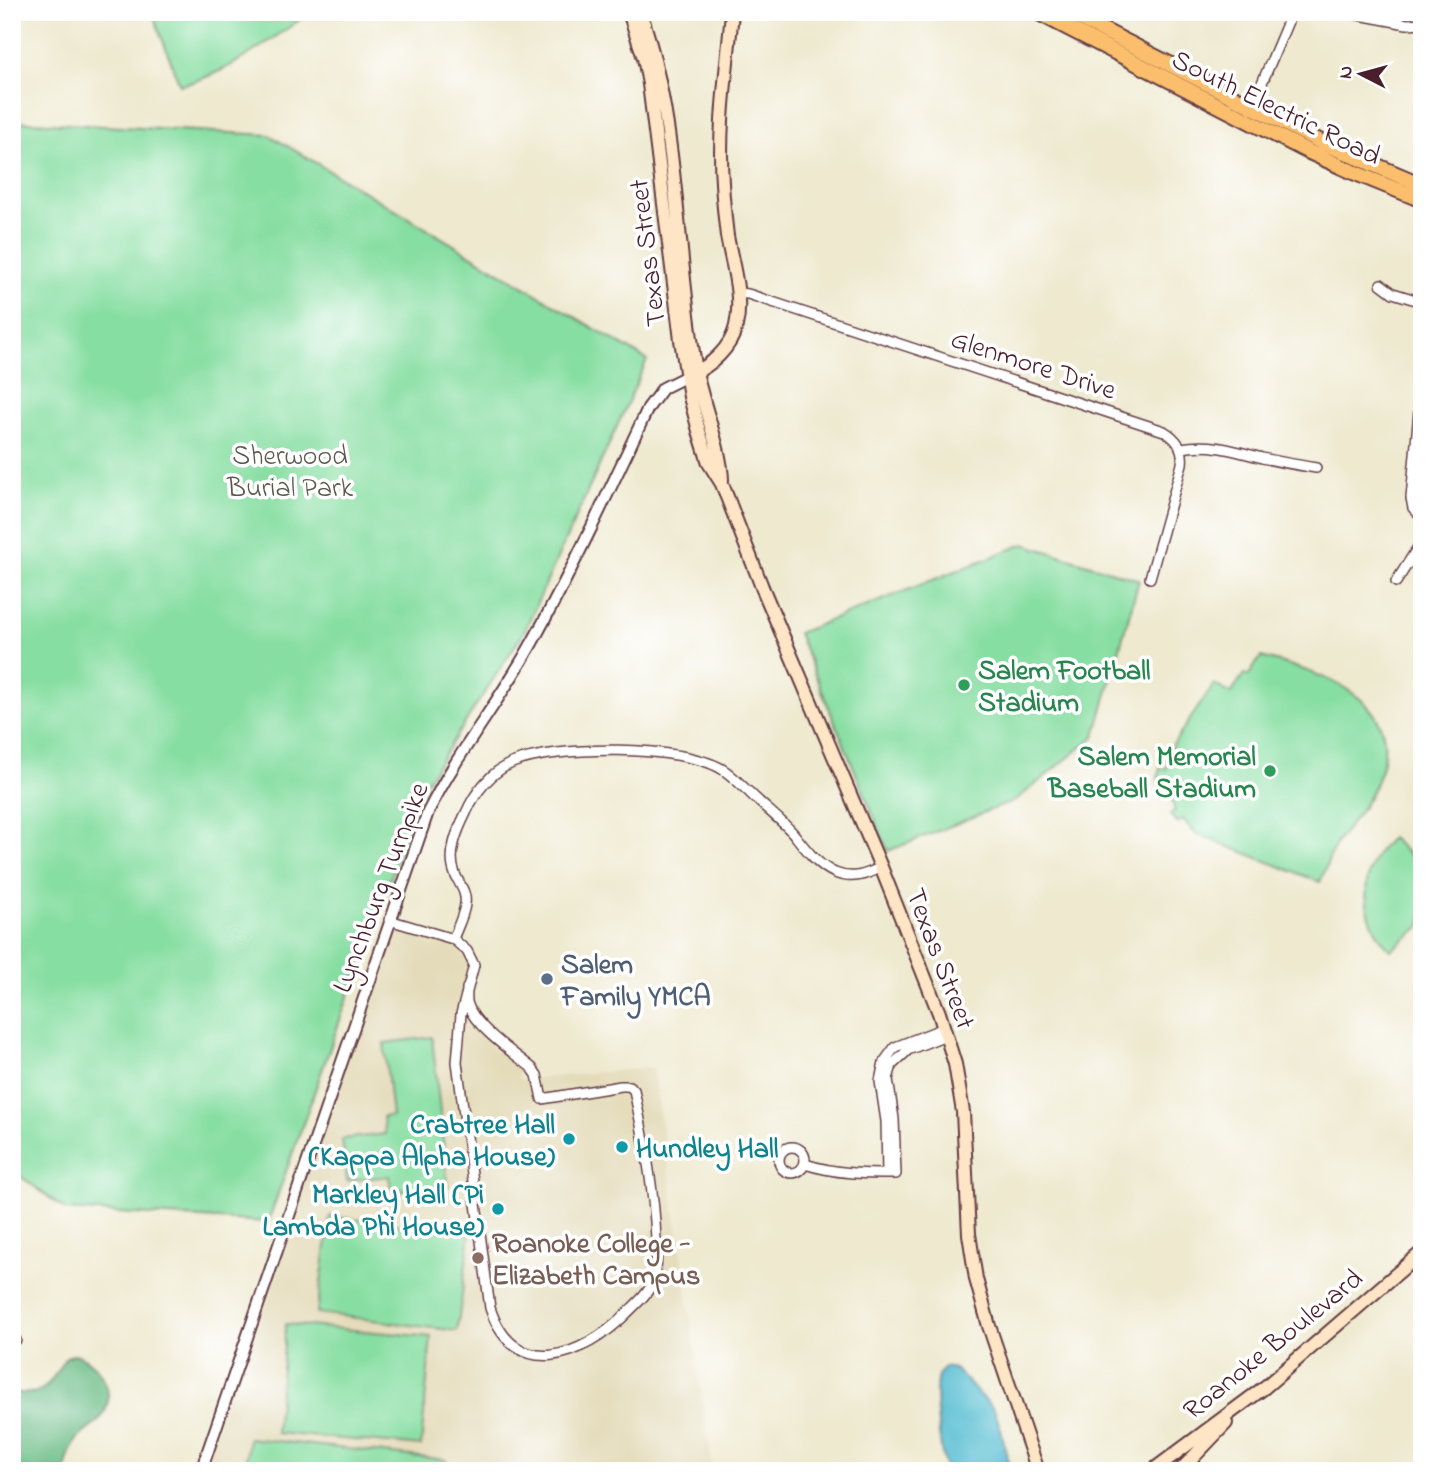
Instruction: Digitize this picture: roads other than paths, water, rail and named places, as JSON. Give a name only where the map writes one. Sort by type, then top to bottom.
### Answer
[{"type":"main road","name":"Texas Street","points":[[629,12],[644,58],[692,374]]},
{"type":"main road","name":"Texas Street","points":[[640,12],[655,64],[664,114],[692,374],[690,397],[709,463],[722,484],[881,867],[945,1032],[955,1064],[964,1112],[969,1234],[976,1279],[1038,1471]]},
{"type":"main road","name":"Lynchburg Turnpike","points":[[692,374],[702,362],[720,354],[736,328],[737,293],[724,214],[721,156],[732,12]]},
{"type":"main road","name":"South Electric Road","points":[[1037,12],[1249,113],[1422,185]]},
{"type":"main road","name":"South Electric Road","points":[[1068,12],[1353,172],[1422,200]]},
{"type":"main road","name":"Roanoke Boulevard","points":[[1152,1471],[1251,1398],[1422,1252]]},
{"type":"main road","points":[[1180,1471],[1251,1398]]},
{"type":"main road","name":"Roanoke Boulevard","points":[[1171,1471],[1193,1455]]},
{"type":"street","points":[[1249,113],[1292,12]]},
{"type":"street","points":[[1343,12],[1407,24],[1422,23]]},
{"type":"street","points":[[1381,284],[1393,293],[1422,302]]},
{"type":"street","name":"Glenmore Drive","points":[[737,293],[748,293],[1153,427],[1171,435],[1181,448]]},
{"type":"street","name":"Lynchburg Turnpike","points":[[201,1471],[420,832],[438,792],[502,695],[533,642],[648,408],[663,388],[692,374]]},
{"type":"street","points":[[1422,378],[1410,498],[1413,508],[1422,517]]},
{"type":"street","points":[[1150,578],[1182,464],[1181,448],[1220,446],[1316,468]]},
{"type":"street","points":[[1396,582],[1422,541]]},
{"type":"street","points":[[453,939],[466,905],[463,887],[452,861],[453,849],[466,811],[488,779],[512,764],[539,755],[598,750],[687,755],[724,770],[825,867],[838,874],[851,876],[866,875],[881,867]]},
{"type":"street","points":[[389,920],[453,939],[467,951],[474,965],[467,988],[457,1044],[458,1074],[490,1308],[500,1332],[522,1352],[540,1356],[563,1353],[591,1341],[620,1320],[650,1288],[655,1274],[652,1194],[634,1090],[629,1086],[621,1086],[542,1099],[537,1075],[477,1018],[468,1006],[467,988]]},
{"type":"street","points":[[805,1164],[827,1171],[851,1174],[892,1174],[880,1082],[884,1062],[895,1047],[945,1032]]},
{"type":"water","points":[[944,1367],[955,1369],[994,1409],[1010,1471],[947,1471],[940,1439],[936,1395],[938,1376]]},
{"type":"place","name":"Salem Football Stadium","points":[[964,685]]},
{"type":"place","name":"Salem Memorial Baseball Stadium","points":[[1270,771]]},
{"type":"place","name":"Salem Family YMCA","points":[[547,979]]},
{"type":"place","name":"Crabtree Hall (Kappa Alpha House)","points":[[569,1139]]},
{"type":"place","name":"Hundley Hall","points":[[622,1147]]},
{"type":"place","name":"Markley Hall (Pi Lambda Phi House)","points":[[498,1209]]},
{"type":"place","name":"Roanoke College - Elizabeth Campus","points":[[478,1258]]},
{"type":"park label","name":"Sherwood Burial Park","points":[[290,470]]}]
